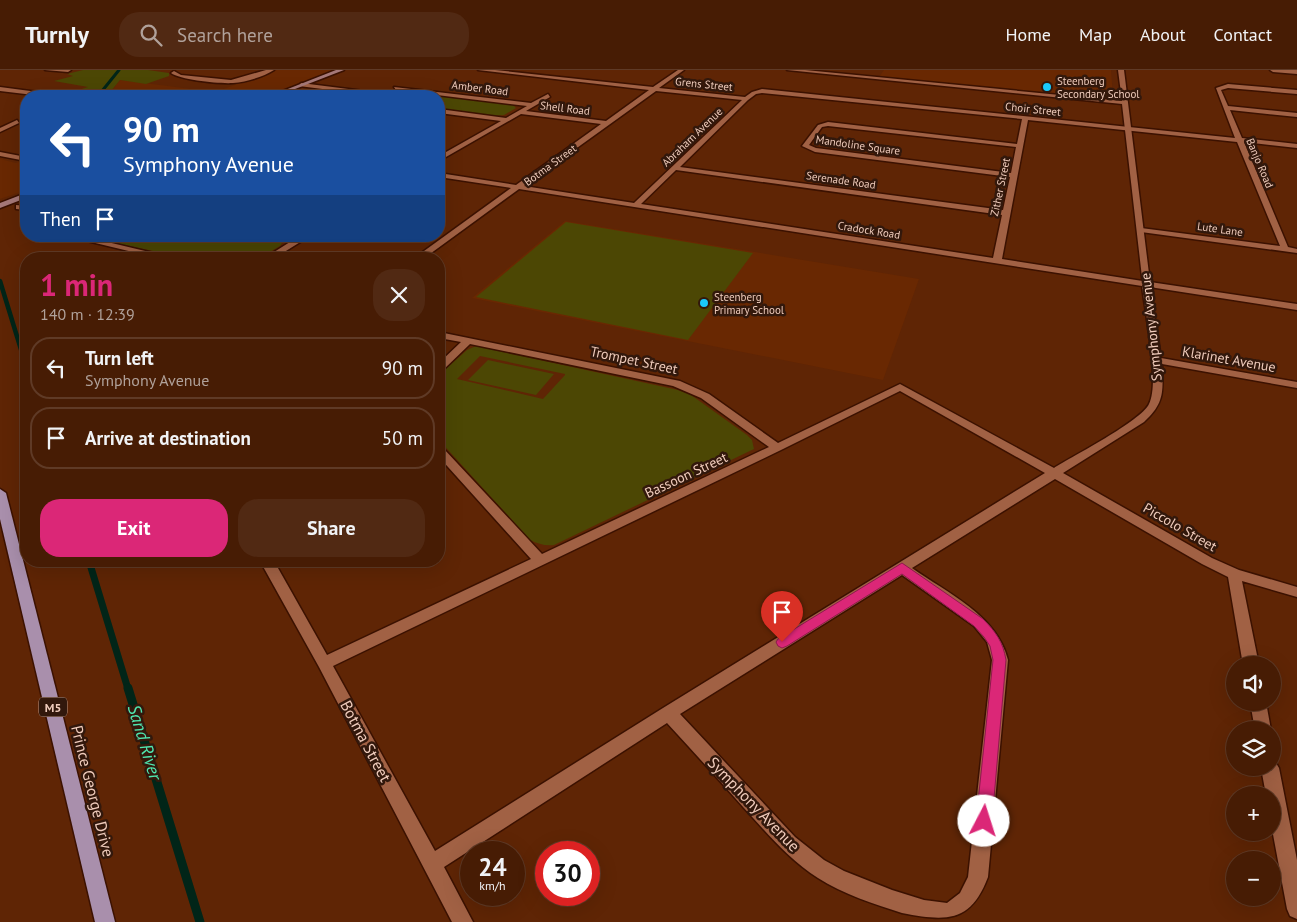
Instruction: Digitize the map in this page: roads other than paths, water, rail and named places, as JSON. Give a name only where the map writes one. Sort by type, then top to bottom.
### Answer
[{"type":"main road","points":[[288,90],[341,70]]},
{"type":"main road","points":[[0,199],[20,192]]},
{"type":"main road","points":[[0,206],[20,198]]},
{"type":"main road","name":"Prince George Drive","points":[[0,493],[105,922]]},
{"type":"street","points":[[48,70],[68,70]]},
{"type":"street","points":[[182,70],[174,73],[180,76],[231,82],[243,80],[271,70]]},
{"type":"street","name":"Grens Street","points":[[481,70],[746,99]]},
{"type":"street","name":"Botma Street","points":[[445,239],[682,70]]},
{"type":"street","points":[[790,70],[831,72],[1125,103]]},
{"type":"street","name":"Symphony Avenue","points":[[432,864],[669,713],[1140,420],[1155,405],[1157,398],[1156,360],[1121,70]]},
{"type":"street","points":[[1273,70],[1297,72]]},
{"type":"street","points":[[392,90],[404,84]]},
{"type":"street","points":[[301,85],[336,90]]},
{"type":"street","name":"Banjo Road","points":[[1285,249],[1218,89],[1223,87],[1297,92]]},
{"type":"street","name":"Amber Road","points":[[396,88],[412,90]]},
{"type":"street","points":[[2,90],[20,92]]},
{"type":"street","name":"Abraham Avenue","points":[[634,206],[746,99],[754,93],[767,91]]},
{"type":"street","name":"Choir Street","points":[[767,91],[1297,146]]},
{"type":"street","name":"Amber Road","points":[[445,94],[532,105]]},
{"type":"street","points":[[445,155],[548,96]]},
{"type":"street","points":[[1227,108],[1297,114]]},
{"type":"street","points":[[445,112],[506,120]]},
{"type":"street","name":"Shell Road","points":[[520,112],[606,123]]},
{"type":"street","name":"Zither Street","points":[[997,261],[1025,118]]},
{"type":"street","points":[[0,130],[17,122],[7,119]]},
{"type":"street","name":"Mandoline Square","points":[[1014,175],[815,150],[805,146],[820,126],[828,124],[1020,146]]},
{"type":"street","points":[[447,147],[456,148]]},
{"type":"street","points":[[0,154],[20,157]]},
{"type":"street","name":"Serenade Road","points":[[674,168],[1005,214]]},
{"type":"street","name":"Cradock Road","points":[[445,175],[634,206],[1297,307]]},
{"type":"street","name":"Lute Lane","points":[[1141,230],[1297,251]]},
{"type":"street","points":[[95,242],[142,252]]},
{"type":"street","points":[[279,252],[295,242]]},
{"type":"street","name":"Botma Street","points":[[427,252],[441,242]]},
{"type":"street","name":"Trompet Street","points":[[445,336],[676,383],[704,396],[777,448]]},
{"type":"street","points":[[445,362],[468,341]]},
{"type":"street","name":"Klarinet Avenue","points":[[1156,360],[1297,385]]},
{"type":"street","name":"Bassoon Street","points":[[324,663],[777,448],[900,387],[1054,473]]},
{"type":"street","points":[[445,457],[540,560]]},
{"type":"street","name":"Piccolo Street","points":[[1054,473],[1206,562],[1234,574],[1297,592]]},
{"type":"street","name":"Botma Street","points":[[270,567],[463,922]]},
{"type":"street","name":"Symphony Avenue","points":[[669,713],[788,843],[810,861],[836,878],[916,908],[946,913],[956,910],[967,900],[978,877],[1000,660],[997,645],[984,628],[902,568]]},
{"type":"street","points":[[1234,574],[1249,656]]},
{"type":"street","points":[[1272,776],[1297,909]]},
{"type":"waterway","name":"Sand River","points":[[103,90],[119,70]]},
{"type":"waterway","name":"Sand River","points":[[0,281],[20,346]]},
{"type":"waterway","name":"Sand River","points":[[91,567],[128,689]]},
{"type":"waterway","name":"Sand River","points":[[128,688],[200,922]]},
{"type":"place","name":"Steenberg Secondary School","points":[[1047,87]]},
{"type":"place","name":"Steenberg Primary School","points":[[704,303]]}]
